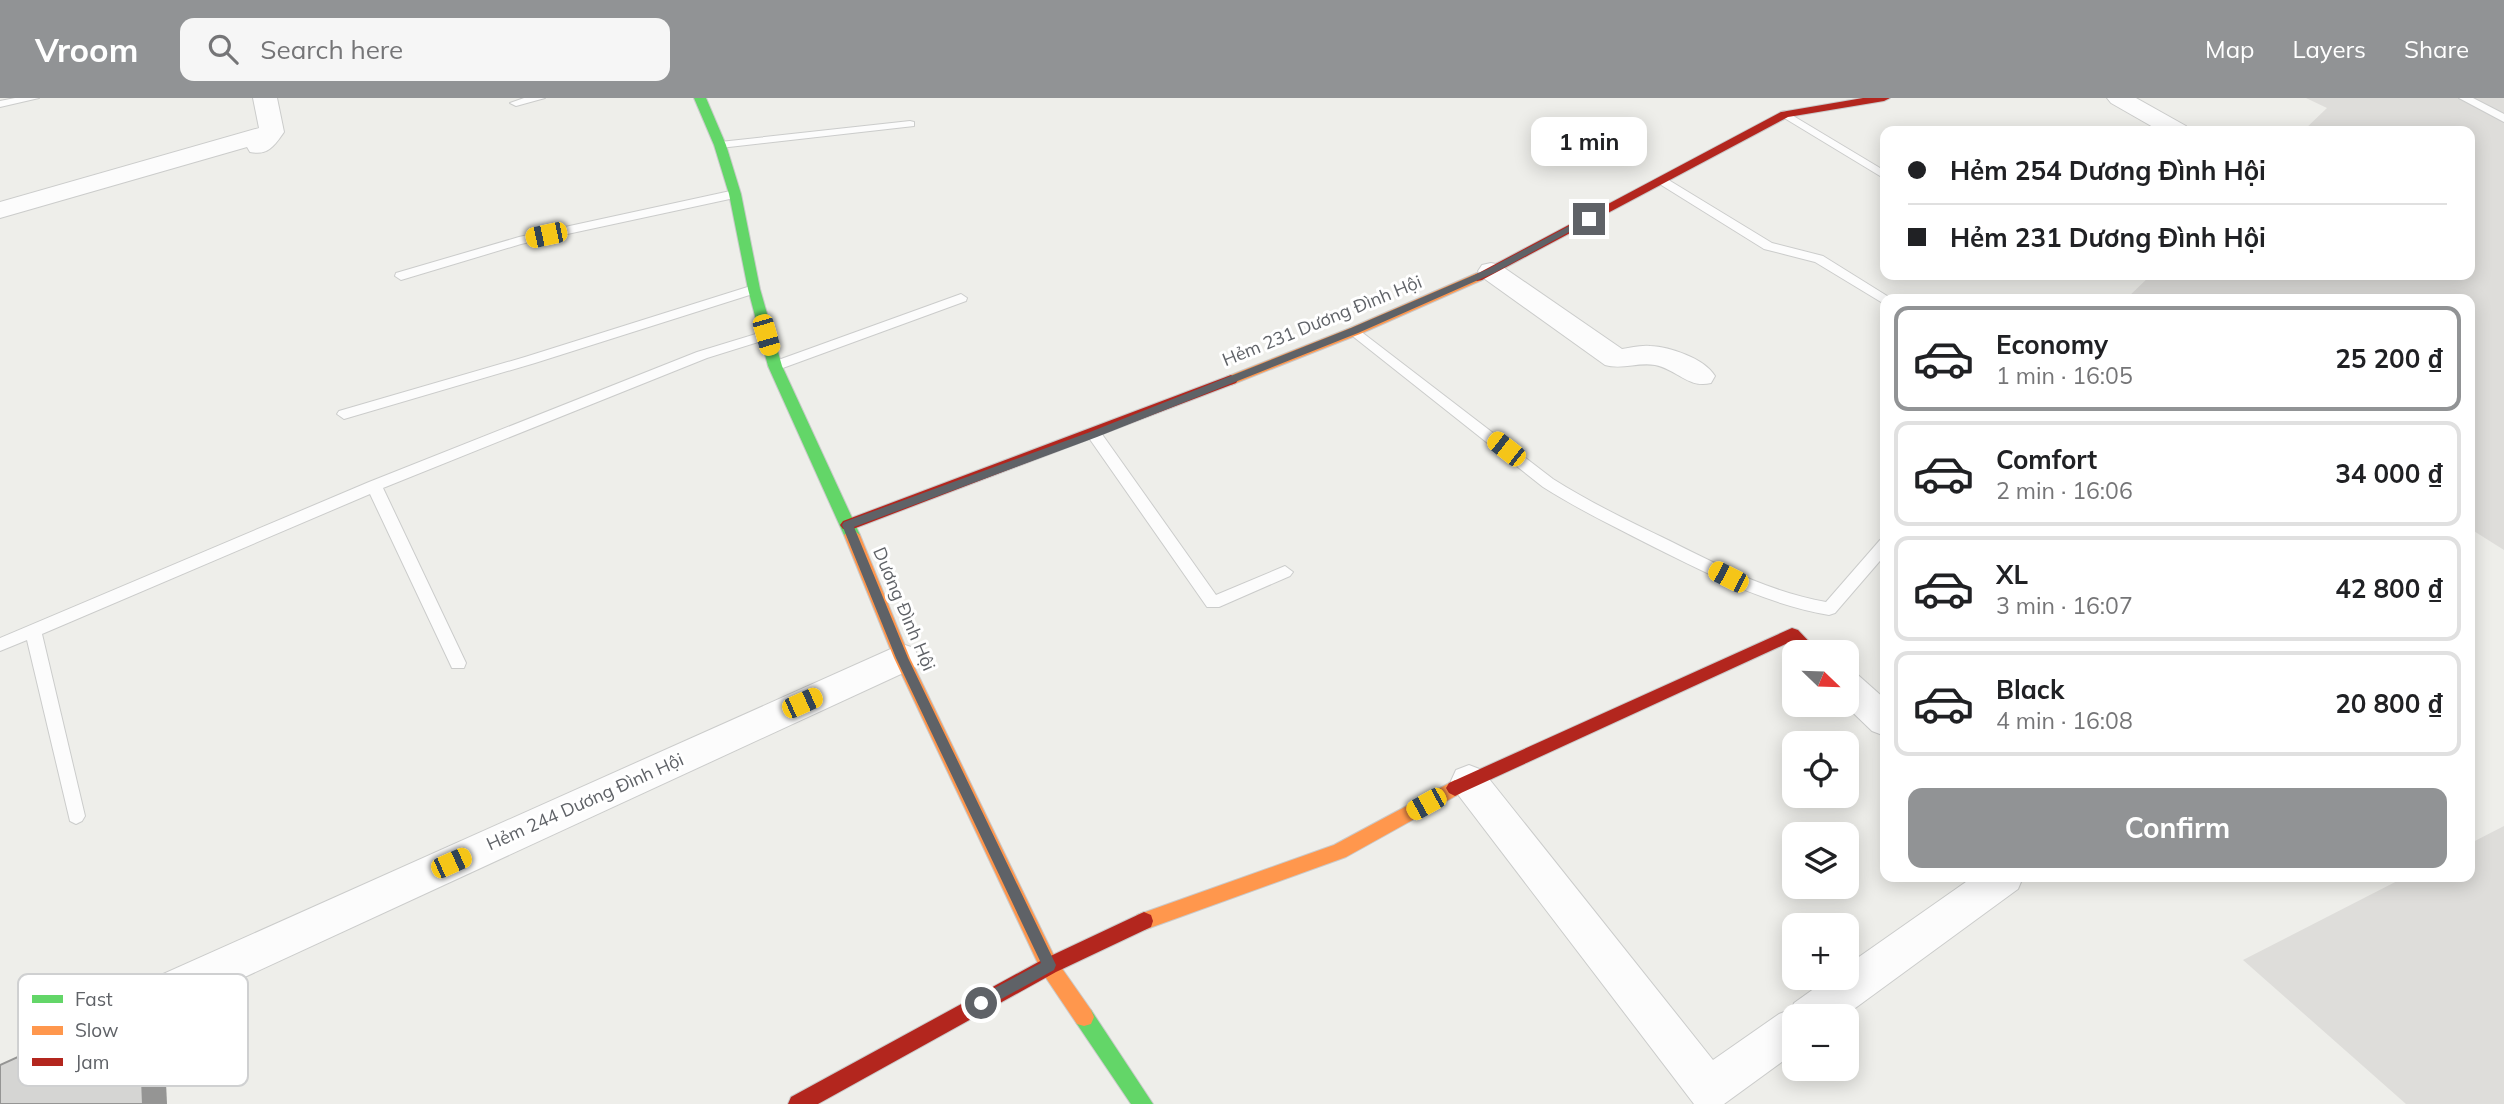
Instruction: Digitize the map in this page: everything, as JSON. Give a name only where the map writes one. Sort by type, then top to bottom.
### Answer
[{"type":"street","points":[[265,98],[272,132]]},
{"type":"street","name":"Dương Đình Hội","points":[[701,98],[720,145],[735,194],[754,289],[775,366],[848,525],[902,658],[1049,965],[1143,1104]]},
{"type":"street","name":"Hẻm 231 Dương Đình Hội","points":[[848,525],[1094,434],[1355,331],[1491,271],[1789,113],[1884,98]]},
{"type":"street","points":[[2119,98],[2168,126]]},
{"type":"street","points":[[248,160],[272,132]]},
{"type":"street","points":[[0,210],[272,132]]},
{"type":"street","points":[[1491,271],[1615,358],[1626,360],[1647,355],[1666,358],[1701,376]]},
{"type":"street","points":[[798,1104],[1049,965],[1157,915],[1340,851],[1469,780],[1792,634],[1798,640]]},
{"type":"street","name":"Hẻm 244 Dương Đình Hội","points":[[206,974],[902,658]]},
{"type":"street","points":[[1859,697],[1880,716]]},
{"type":"street","points":[[1469,780],[1709,1089],[1782,1037]]},
{"type":"street","points":[[1827,1004],[1997,882]]},
{"type":"lane","points":[[0,104],[33,98]]},
{"type":"lane","points":[[516,103],[539,98]]},
{"type":"lane","points":[[2465,98],[2504,118]]},
{"type":"lane","points":[[1789,113],[1880,173]]},
{"type":"lane","points":[[720,145],[909,124]]},
{"type":"lane","points":[[1662,180],[1769,246],[1819,259],[1880,295]]},
{"type":"lane","points":[[401,276],[519,241],[735,194]]},
{"type":"lane","points":[[344,414],[530,360],[754,289]]},
{"type":"lane","points":[[775,366],[961,298]]},
{"type":"lane","points":[[1355,331],[1549,483],[1580,503],[1746,586],[1792,602],[1829,609],[1880,550]]},
{"type":"lane","points":[[0,645],[374,486],[702,355],[766,335]]},
{"type":"lane","points":[[1094,434],[1213,603],[1285,572]]},
{"type":"lane","points":[[374,486],[458,663]]},
{"type":"lane","points":[[33,631],[76,816]]},
{"type":"shaded area","points":[[2306,98],[2504,98],[2504,550],[2475,532],[2475,294],[2131,294],[2146,280],[2475,280],[2475,126],[2308,126],[2327,108]]},
{"type":"shaded area","points":[[2504,826],[2504,1104],[2406,1104],[2243,960],[2395,882],[2475,882],[2475,841]]},
{"type":"building","points":[[18,1057],[18,1086],[142,1086],[143,1104],[0,1104],[0,1065]]},
{"type":"traffic: fast","points":[[700,98],[720,145],[735,194],[754,289],[775,366],[852,535]]},
{"type":"traffic: fast","points":[[1084,1017],[1143,1104]]},
{"type":"traffic: slow","points":[[1231,380],[1355,331],[1477,277]]},
{"type":"traffic: slow","points":[[852,535],[902,658],[1049,966],[1084,1017]]},
{"type":"traffic: slow","points":[[1144,921],[1340,851],[1455,788]]},
{"type":"traffic: jam","points":[[1477,277],[1785,114],[1884,98]]},
{"type":"traffic: jam","points":[[848,525],[1231,380]]},
{"type":"traffic: jam","points":[[1455,788],[1792,634],[1798,640]]},
{"type":"traffic: jam","points":[[798,1104],[1049,966],[1144,921]]},
{"type":"route","points":[[981,1003],[1049,965],[902,658],[848,525],[1094,434],[1355,331],[1491,271],[1589,219]]}]
